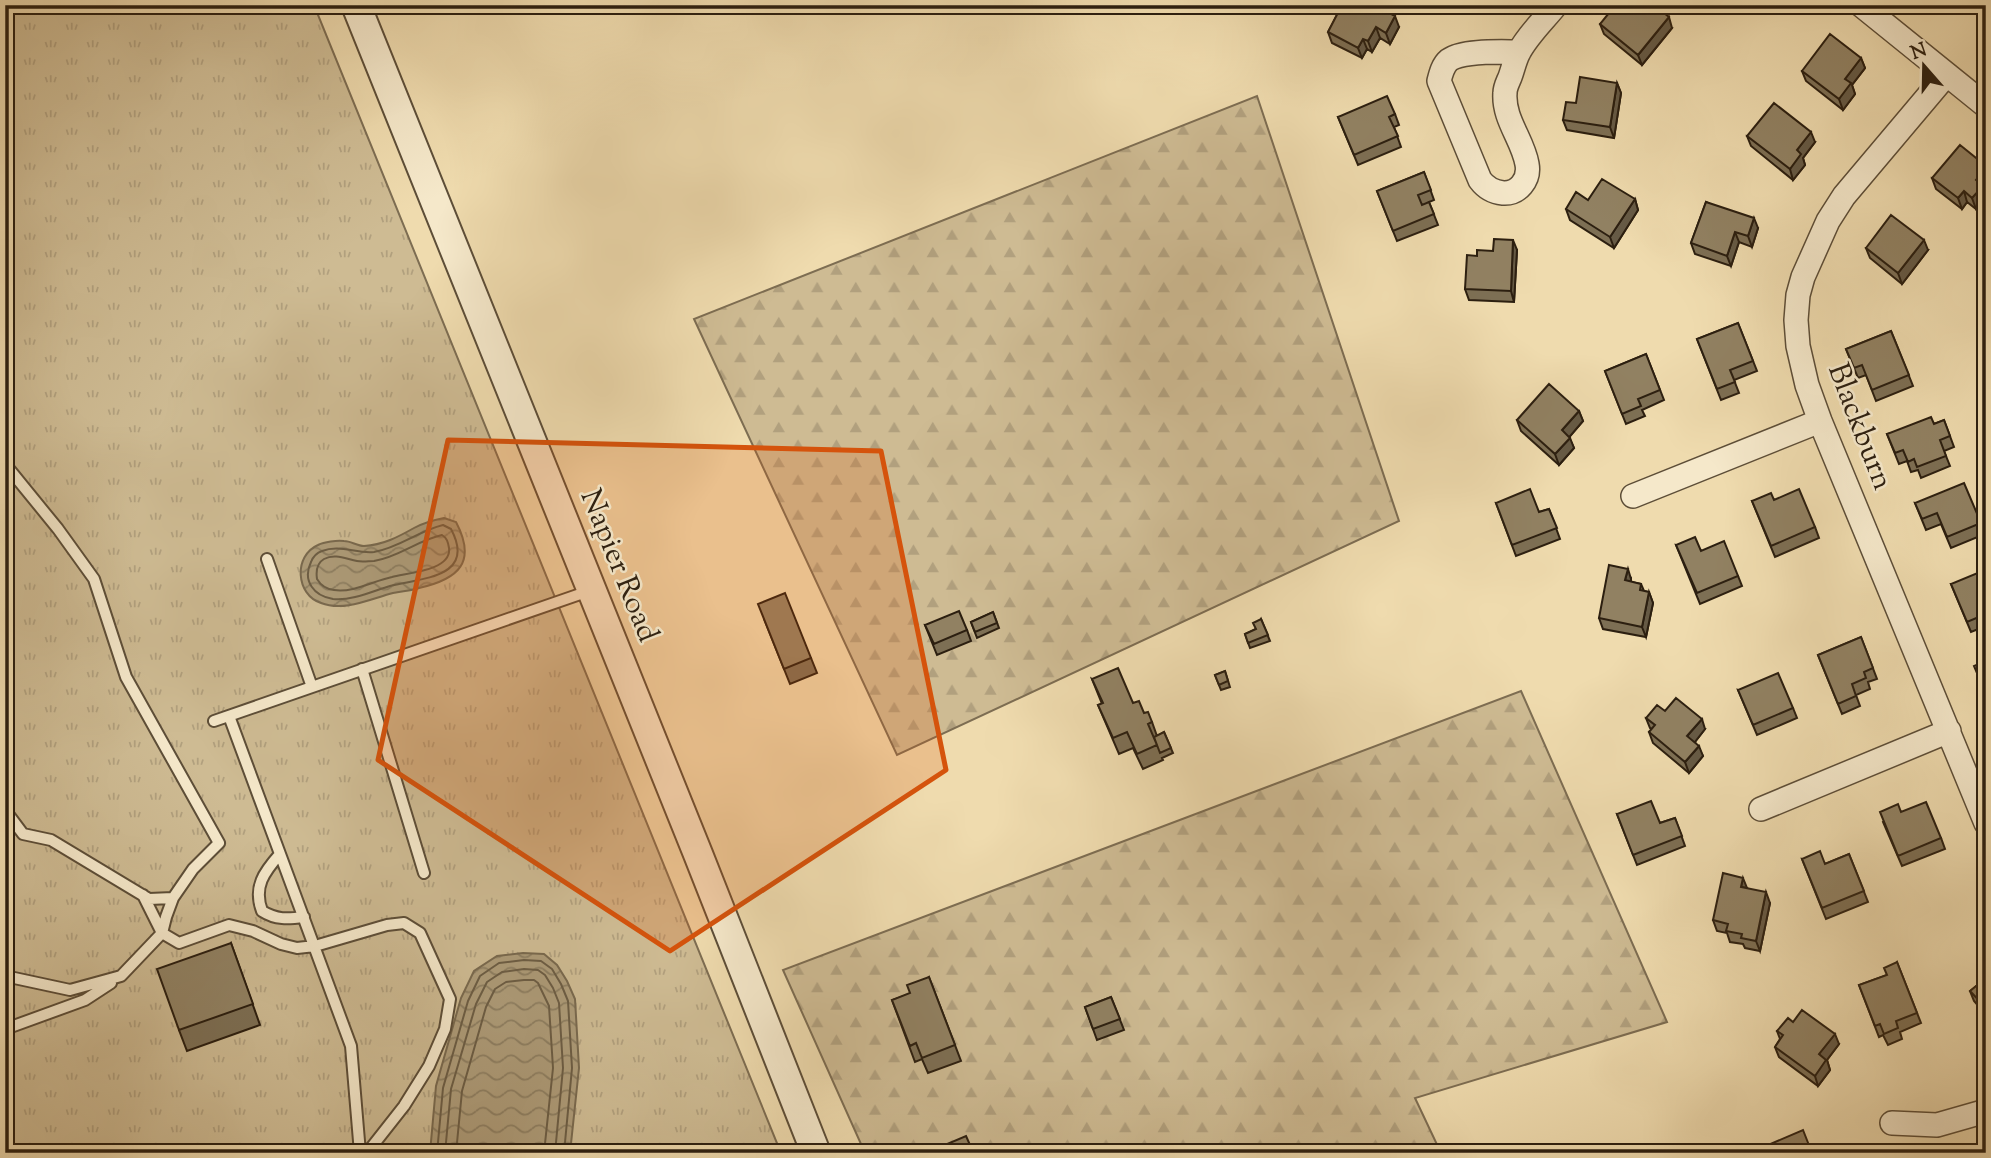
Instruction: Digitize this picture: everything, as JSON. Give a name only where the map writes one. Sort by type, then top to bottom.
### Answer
[{"type":"street","name":"Napier Road","points":[[356,5],[816,1153]]},
{"type":"street","points":[[1519,52],[1456,57],[1448,61],[1441,71],[1439,81],[1480,180],[1484,186],[1497,192],[1508,193],[1516,190],[1527,176],[1528,165],[1506,105],[1505,91],[1519,52],[1556,5]]},
{"type":"street","points":[[1861,5],[1986,106]]},
{"type":"street","name":"Blackburn","points":[[1946,75],[1844,196],[1828,221],[1803,278],[1796,320],[1798,346],[1807,385],[1820,421],[1986,823]]},
{"type":"street","points":[[1633,496],[1820,421]]},
{"type":"street","points":[[1761,809],[1949,732]]},
{"type":"street","points":[[1892,1123],[1937,1125],[1986,1111]]},
{"type":"lane","points":[[5,464],[58,529],[94,579],[126,677],[219,843],[193,869],[173,898],[162,933],[121,976],[85,1000],[5,1028]]},
{"type":"lane","points":[[267,559],[312,687]]},
{"type":"lane","points":[[214,721],[592,590]]},
{"type":"lane","points":[[362,669],[424,873]]},
{"type":"lane","points":[[229,716],[351,1046],[360,1153]]},
{"type":"lane","points":[[5,810],[23,834],[51,840],[149,899],[173,898]]},
{"type":"lane","points":[[280,854],[267,868],[261,881],[258,895],[262,911],[284,919],[304,917]]},
{"type":"lane","points":[[143,895],[162,933],[179,943],[229,925],[297,948],[314,946],[387,925],[404,923],[420,933],[450,999],[445,1029],[429,1066],[404,1106],[367,1153]]},
{"type":"lane","points":[[5,976],[70,990],[121,976]]},
{"type":"highlighted area","points":[[448,440],[881,451],[946,770],[670,951],[378,760]]},
{"type":"green space","points":[[5,5],[314,5],[781,1153],[5,1153]]},
{"type":"green space","points":[[1257,96],[1399,521],[897,755],[694,319]]},
{"type":"green space","points":[[1521,691],[1667,1022],[1415,1098],[1441,1153],[865,1153],[783,970]]},
{"type":"water","points":[[444,518],[456,522],[465,548],[460,567],[445,580],[339,606],[313,599],[302,584],[301,566],[304,558],[318,545],[338,541],[364,546],[378,544]]},
{"type":"water","points":[[544,954],[557,965],[575,999],[579,1068],[570,1153],[430,1153],[436,1086],[461,998],[474,971],[497,956]]},
{"type":"building","points":[[1342,5],[1375,5],[1395,16],[1386,33],[1376,27],[1368,41],[1363,39],[1358,48],[1328,32]]},
{"type":"building","points":[[1625,5],[1654,5],[1669,17],[1638,55],[1600,24],[1613,8],[1619,13]]},
{"type":"building","points":[[1830,34],[1861,58],[1845,79],[1851,83],[1839,99],[1802,71]]},
{"type":"building","points":[[1580,77],[1617,83],[1610,127],[1563,120],[1566,102],[1576,103]]},
{"type":"building","points":[[1387,96],[1395,114],[1389,117],[1398,136],[1354,155],[1338,117]]},
{"type":"building","points":[[1774,103],[1811,132],[1797,150],[1801,154],[1790,169],[1747,136]]},
{"type":"building","points":[[1960,145],[1986,166],[1976,180],[1983,186],[1972,198],[1964,191],[1958,198],[1932,178]]},
{"type":"building","points":[[1424,172],[1431,190],[1418,195],[1422,205],[1429,202],[1434,214],[1393,231],[1377,191]]},
{"type":"building","points":[[1602,179],[1635,199],[1610,237],[1566,209],[1576,192],[1588,200]]},
{"type":"building","points":[[1706,202],[1754,218],[1748,236],[1735,232],[1727,256],[1691,243]]},
{"type":"building","points":[[1891,215],[1924,240],[1898,273],[1866,248]]},
{"type":"building","points":[[1494,239],[1513,240],[1511,291],[1465,289],[1467,255],[1477,256],[1477,250],[1493,251]]},
{"type":"building","points":[[1738,323],[1753,361],[1730,370],[1735,382],[1717,389],[1697,339]]},
{"type":"building","points":[[1891,331],[1909,375],[1872,390],[1862,365],[1854,368],[1846,349]]},
{"type":"building","points":[[1646,354],[1660,390],[1638,399],[1641,406],[1622,414],[1605,371]]},
{"type":"building","points":[[1549,384],[1579,411],[1562,430],[1570,438],[1555,454],[1517,420]]},
{"type":"building","points":[[1931,417],[1934,424],[1944,420],[1950,436],[1940,440],[1946,456],[1917,467],[1914,459],[1908,462],[1903,450],[1895,453],[1887,434]]},
{"type":"building","points":[[1964,483],[1981,523],[1947,537],[1937,513],[1922,519],[1915,503]]},
{"type":"building","points":[[1530,489],[1539,512],[1549,509],[1557,528],[1512,545],[1496,503]]},
{"type":"building","points":[[1799,489],[1815,527],[1771,546],[1752,501],[1771,493],[1774,500]]},
{"type":"building","points":[[1695,537],[1701,551],[1724,541],[1738,576],[1697,593],[1676,545]]},
{"type":"building","points":[[1609,565],[1628,569],[1625,580],[1641,584],[1640,590],[1649,592],[1642,627],[1599,618]]},
{"type":"building","points":[[1980,572],[1986,586],[1986,614],[1967,622],[1951,584]]},
{"type":"building","points":[[785,593],[811,658],[784,669],[758,604]]},
{"type":"building","points":[[959,611],[967,630],[934,644],[925,625]]},
{"type":"building","points":[[993,612],[997,623],[975,632],[971,622]]},
{"type":"building","points":[[1261,619],[1268,635],[1248,643],[1245,634],[1256,629],[1253,623]]},
{"type":"building","points":[[1861,637],[1873,668],[1864,672],[1866,678],[1852,684],[1856,696],[1838,704],[1818,655]]},
{"type":"building","points":[[1986,661],[1986,683],[1982,685],[1974,666]]},
{"type":"building","points":[[1118,668],[1133,703],[1139,701],[1152,722],[1148,724],[1157,745],[1137,754],[1127,732],[1113,738],[1098,705],[1103,703],[1092,679]]},
{"type":"building","points":[[1225,671],[1228,681],[1219,685],[1215,675]]},
{"type":"building","points":[[1778,673],[1793,708],[1753,725],[1738,690]]},
{"type":"building","points":[[1676,698],[1702,719],[1687,736],[1699,746],[1685,762],[1649,732],[1655,725],[1646,718],[1657,705],[1665,711]]},
{"type":"building","points":[[1164,732],[1171,748],[1160,753],[1154,737]]},
{"type":"building","points":[[1651,801],[1660,823],[1675,818],[1682,836],[1633,855],[1617,814]]},
{"type":"building","points":[[1926,802],[1941,838],[1898,856],[1880,812],[1898,804],[1901,812]]},
{"type":"building","points":[[1820,851],[1825,864],[1849,854],[1864,891],[1822,908],[1802,859]]},
{"type":"building","points":[[1723,873],[1743,878],[1741,887],[1766,892],[1756,941],[1741,938],[1742,934],[1726,931],[1728,924],[1713,920]]},
{"type":"building","points":[[231,943],[253,1004],[179,1030],[157,969]]},
{"type":"building","points":[[1897,962],[1917,1013],[1896,1021],[1898,1028],[1884,1034],[1880,1024],[1875,1026],[1859,985],[1887,975],[1884,968]]},
{"type":"building","points":[[929,977],[955,1045],[922,1058],[916,1043],[910,1046],[892,1000],[910,993],[907,985]]},
{"type":"building","points":[[1986,978],[1986,1008],[1970,991]]},
{"type":"building","points":[[1111,997],[1120,1019],[1093,1029],[1085,1007]]},
{"type":"building","points":[[1802,1010],[1835,1034],[1819,1054],[1826,1060],[1815,1076],[1775,1047],[1783,1035],[1777,1031],[1788,1018],[1793,1022]]},
{"type":"building","points":[[1803,1130],[1812,1153],[1771,1153],[1768,1145]]},
{"type":"building","points":[[966,1136],[975,1153],[935,1153],[933,1150]]}]
